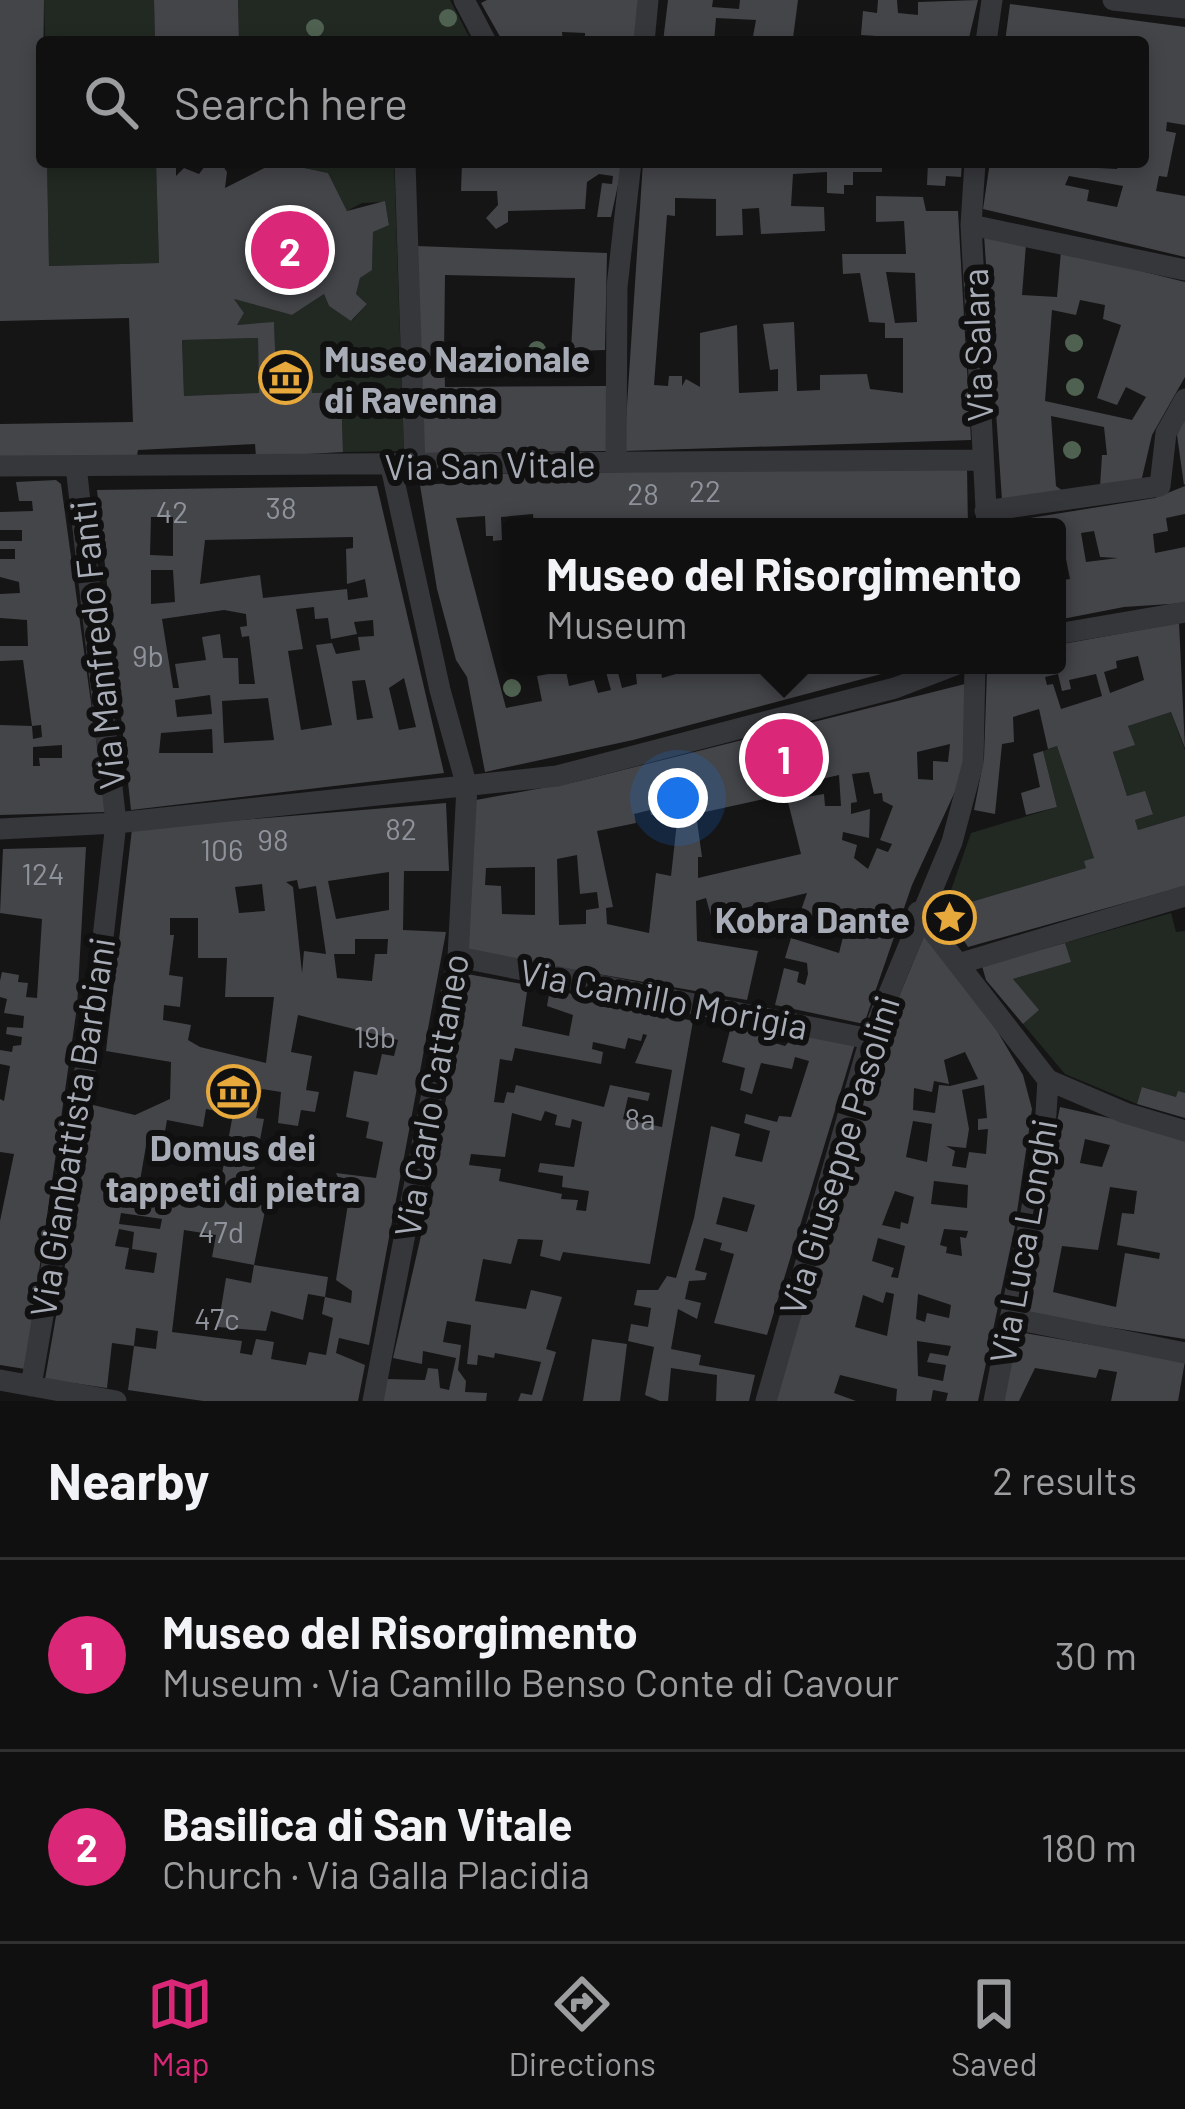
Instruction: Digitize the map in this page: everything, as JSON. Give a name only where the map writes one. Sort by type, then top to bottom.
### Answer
[{"type":"street","points":[[464,0],[483,36]]},
{"type":"street","points":[[645,36],[648,0]]},
{"type":"street","points":[[987,36],[992,0]]},
{"type":"street","points":[[1113,0],[1185,8]]},
{"type":"street","points":[[405,168],[415,466]]},
{"type":"street","points":[[616,461],[617,287],[630,168]]},
{"type":"street","name":"Via Salara","points":[[975,168],[971,225],[986,518]]},
{"type":"street","points":[[971,225],[1185,270]]},
{"type":"street","points":[[991,518],[1160,486],[1166,433],[1185,399]]},
{"type":"street","name":"Via San Vitale","points":[[0,466],[980,460]]},
{"type":"street","name":"Via Manfredo Fanti","points":[[76,466],[116,824],[107,868]]},
{"type":"street","name":"Via Carlo Cattaneo","points":[[373,1401],[458,957],[467,787],[440,690],[391,467]]},
{"type":"street","points":[[1066,632],[1185,612]]},
{"type":"street","points":[[0,829],[116,824],[557,776],[895,688],[932,674]]},
{"type":"street","name":"Via Giuseppe Pasolini","points":[[766,1401],[870,1039],[918,912],[952,842],[973,763],[975,674]]},
{"type":"street","name":"Via Gianbattista Barbiani","points":[[36,1392],[94,1017],[107,868]]},
{"type":"street","points":[[958,964],[1185,896]]},
{"type":"street","points":[[918,912],[1048,1080],[1125,1113],[1185,1131]]},
{"type":"street","name":"Via Camillo Morigia","points":[[458,957],[870,1039]]},
{"type":"street","name":"Via Luca Longhi","points":[[994,1401],[1044,1146],[1048,1080]]},
{"type":"street","points":[[1010,1318],[1185,1353]]},
{"type":"street","points":[[0,1380],[36,1392],[116,1401]]},
{"type":"shaded area","points":[[44,0],[154,0],[155,36],[45,36]]},
{"type":"shaded area","points":[[238,0],[450,0],[469,36],[239,36]]},
{"type":"shaded area","points":[[47,168],[156,168],[159,263],[49,266]]},
{"type":"shaded area","points":[[304,168],[394,168],[404,451],[343,452],[341,392],[312,393],[311,372],[276,373],[274,323],[237,325],[244,313],[234,299],[292,315],[324,294],[329,306],[352,321],[367,304],[356,294],[360,278],[372,269],[373,232],[389,224],[385,202],[362,203],[347,211],[328,173]]},
{"type":"shaded area","points":[[258,338],[259,393],[184,396],[182,340]]},
{"type":"shaded area","points":[[1171,712],[1185,750],[1185,816],[1138,830],[1135,820],[1153,813],[1145,792],[1127,796],[1113,752],[1134,745],[1128,726]]},
{"type":"shaded area","points":[[1057,746],[1094,858],[1086,868],[944,910],[971,833],[1057,807],[1043,751]]},
{"type":"shaded area","points":[[1171,913],[1176,932],[1185,931],[1185,1093],[1176,1097],[1143,1087],[1137,1104],[1065,1074],[1023,1024],[1038,1010],[1013,979],[1070,962],[1065,943]]},
{"type":"building","points":[[0,0],[44,0],[44,36],[36,36],[36,168],[47,168],[49,266],[159,263],[156,168],[176,168],[176,176],[184,168],[199,174],[204,168],[224,168],[225,188],[264,168],[304,168],[328,173],[347,211],[385,201],[389,225],[373,232],[372,270],[360,278],[356,294],[367,304],[351,321],[329,306],[324,294],[292,315],[234,299],[244,313],[237,325],[274,322],[276,373],[311,371],[312,393],[341,392],[343,452],[256,457],[255,444],[138,450],[137,456],[0,457],[0,424],[133,422],[129,318],[0,321]],"holes":[[[258,338],[259,393],[184,396],[182,340]]]},
{"type":"building","points":[[154,0],[238,0],[239,36],[155,36]]},
{"type":"building","points":[[640,0],[635,36],[562,32],[562,36],[500,36],[481,3]]},
{"type":"building","points":[[668,0],[713,0],[712,7],[739,9],[740,0],[798,0],[793,36],[753,36],[756,20],[716,18],[714,36],[664,36]]},
{"type":"building","points":[[878,0],[897,0],[898,13],[918,15],[918,2],[978,0],[969,36],[861,35],[863,11],[877,13]]},
{"type":"building","points":[[1010,4],[1185,27],[1185,125],[1167,122],[1166,131],[1176,133],[1167,177],[1159,176],[1156,191],[1185,196],[1185,257],[983,209],[989,168],[1149,168],[1149,36],[1006,36]],"holes":[[[1069,176],[1123,186],[1117,207],[1087,201],[1089,190],[1065,185]]]},
{"type":"building","points":[[462,168],[622,168],[611,217],[597,217],[602,183],[612,184],[613,176],[599,174],[587,182],[585,209],[508,211],[508,222],[496,229],[486,218],[498,205],[497,191],[461,191]]},
{"type":"building","points":[[643,168],[882,168],[882,172],[853,172],[853,185],[844,185],[844,194],[827,193],[827,172],[793,174],[791,206],[824,207],[825,231],[761,234],[759,208],[742,209],[743,235],[716,236],[716,199],[675,198],[675,216],[667,215],[654,385],[668,386],[669,376],[682,376],[682,386],[686,379],[700,387],[700,333],[737,325],[739,393],[778,391],[778,369],[770,370],[763,324],[794,322],[797,391],[820,390],[820,375],[867,374],[870,389],[903,393],[903,338],[885,338],[885,323],[869,322],[860,273],[843,274],[842,254],[906,254],[904,221],[876,222],[876,196],[923,197],[926,211],[958,211],[971,440],[624,451]],"holes":[[[886,272],[915,273],[917,322],[895,323]]]},
{"type":"building","points":[[928,168],[962,168],[961,177],[946,176],[945,186],[927,185]]},
{"type":"building","points":[[984,235],[1026,244],[1022,295],[1057,297],[1061,251],[1185,282],[1185,377],[1152,435],[1141,482],[1100,487],[1102,455],[1107,455],[1104,427],[1051,416],[1056,486],[1063,491],[1002,500]],"holes":[[[1080,300],[1105,305],[1103,319],[1121,325],[1097,398],[1117,405],[1126,387],[1146,397],[1132,420],[1045,401],[1052,310],[1076,315]]]},
{"type":"building","points":[[416,246],[607,253],[605,350],[571,351],[575,278],[445,275],[444,354],[445,387],[606,386],[608,451],[424,453]]},
{"type":"building","points":[[1185,418],[1185,484],[1184,485],[1177,435]]},
{"type":"building","points":[[967,467],[968,518],[533,518],[533,514],[501,517],[502,540],[493,541],[493,536],[486,536],[485,516],[456,518],[506,708],[542,701],[537,676],[549,674],[567,674],[569,686],[594,680],[598,693],[611,690],[607,674],[618,674],[622,688],[637,684],[636,674],[661,674],[662,678],[676,674],[881,674],[633,740],[485,772],[467,677],[456,660],[437,589],[420,485],[471,482],[489,474]]},
{"type":"building","points":[[56,480],[61,484],[106,812],[0,815],[0,725],[32,726],[23,660],[0,661],[0,646],[28,646],[27,620],[0,618],[0,594],[20,593],[19,582],[0,577],[0,559],[15,559],[15,549],[0,549],[0,541],[22,541],[22,530],[0,530],[0,512],[33,511],[32,501],[19,501],[16,482]],"holes":[[[41,725],[42,737],[33,739],[32,726]],[[62,745],[62,758],[39,758],[40,766],[33,766],[33,747]]]},
{"type":"building","points":[[377,486],[444,773],[131,810],[97,490]],"holes":[[[151,517],[173,517],[173,556],[150,555]],[[353,537],[353,548],[346,549],[347,584],[365,579],[368,597],[348,600],[347,589],[263,598],[260,575],[200,584],[205,540]],[[151,570],[173,570],[175,602],[151,604]],[[314,607],[315,619],[328,618],[331,639],[357,634],[354,622],[373,620],[374,636],[358,637],[360,650],[336,654],[332,643],[316,645],[332,725],[301,730],[288,651],[303,649],[296,609]],[[224,610],[246,614],[247,626],[240,627],[242,637],[249,636],[255,684],[239,684],[238,658],[223,658],[220,634],[202,637],[206,660],[175,664],[179,688],[173,688],[162,619]],[[404,678],[416,727],[399,730],[389,688]],[[365,680],[373,718],[357,720],[352,681]],[[210,695],[212,714],[177,717],[175,700]],[[268,698],[274,740],[224,743],[222,701]],[[212,729],[213,753],[159,753],[161,733]]]},
{"type":"building","points":[[1185,486],[1185,514],[1166,518],[1168,531],[1153,534],[1155,553],[1185,547],[1185,603],[1124,607],[1066,618],[1066,580],[1070,579],[1066,518],[1029,518],[1155,498]],"holes":[[[1094,531],[1100,557],[1118,558],[1086,562],[1081,533]]]},
{"type":"building","points":[[1179,623],[1185,748],[1171,712],[1128,726],[1135,745],[1113,752],[1127,796],[1145,791],[1153,814],[1135,820],[1138,830],[1185,816],[1185,886],[968,947],[944,910],[1086,868],[1084,861],[1094,858],[1057,746],[1048,749],[1039,709],[1013,717],[1014,742],[1002,744],[995,814],[974,810],[984,758],[987,674],[1058,674],[1066,674],[1066,643]],"holes":[[[1138,656],[1144,680],[1110,693],[1104,672],[1117,668],[1116,661]],[[1058,674],[1062,691],[1071,689],[1069,680],[1096,674],[1102,696],[1061,709],[1053,684],[1047,685],[1045,677]]]},
{"type":"building","points":[[965,684],[968,742],[958,785],[912,885],[864,1024],[775,1005],[784,968],[799,972],[797,982],[805,985],[808,974],[807,963],[785,958],[791,938],[839,953],[844,933],[798,919],[807,893],[711,916],[706,898],[696,901],[697,941],[758,951],[747,1000],[467,951],[476,800],[575,782]],"holes":[[[950,744],[948,762],[933,761],[933,780],[918,779],[917,752]],[[869,772],[874,794],[882,793],[883,801],[893,806],[880,840],[892,844],[888,852],[877,848],[868,869],[854,858],[857,845],[842,840],[843,832],[869,838],[870,809],[851,814],[851,803],[857,802],[852,774]],[[839,775],[841,806],[825,806],[824,794],[806,797],[804,783]],[[786,794],[801,854],[698,878],[698,857],[702,857],[696,814]],[[650,810],[651,815],[678,813],[671,876],[656,873],[649,933],[607,924],[606,908],[613,907],[597,831],[636,823],[634,814]],[[577,855],[580,894],[597,892],[599,908],[586,910],[586,924],[559,925],[557,859]],[[535,867],[535,915],[502,914],[501,886],[485,885],[486,868]]]},
{"type":"building","points":[[1043,751],[1057,807],[1026,815],[1021,793],[1040,787],[1033,754]]},
{"type":"building","points":[[446,803],[449,871],[404,871],[403,930],[446,932],[369,1345],[339,1338],[336,1353],[365,1365],[358,1401],[203,1401],[128,1390],[134,1346],[112,1343],[107,1388],[45,1379],[93,1105],[135,1115],[170,1099],[171,1062],[106,1051],[132,829]],"holes":[[[389,872],[389,910],[336,919],[328,881]],[[297,880],[299,889],[316,886],[326,954],[304,951],[302,973],[293,887],[286,882]],[[262,884],[265,911],[239,913],[235,887]],[[170,918],[198,918],[198,958],[227,958],[225,997],[274,997],[266,1063],[200,1047],[188,1040],[191,1025],[163,1020],[164,1005],[180,1007],[183,977],[169,975],[174,935],[170,935]],[[355,939],[388,939],[387,954],[375,954],[372,981],[337,978],[334,954],[355,954]],[[298,1015],[398,1040],[394,1056],[382,1054],[377,1075],[354,1071],[346,1117],[369,1122],[366,1138],[383,1142],[376,1178],[336,1173],[341,1184],[351,1185],[336,1280],[352,1291],[351,1303],[325,1297],[322,1314],[333,1318],[326,1355],[309,1352],[306,1365],[271,1359],[274,1342],[256,1339],[252,1355],[240,1353],[242,1341],[172,1332],[184,1230],[216,1235],[212,1257],[254,1265],[266,1206],[248,1202],[264,1119],[256,1118],[262,1089],[281,1092],[278,1123],[298,1126],[301,1110],[315,1112],[319,1092],[306,1090],[312,1056],[291,1052]],[[206,1109],[233,1114],[219,1190],[177,1189],[175,1205],[137,1198],[147,1140],[163,1143],[167,1120],[203,1127]],[[121,1213],[162,1219],[160,1229],[119,1224]],[[119,1229],[134,1232],[132,1249],[157,1253],[154,1273],[125,1269],[129,1248],[115,1246]],[[136,1328],[158,1331],[156,1349],[134,1346]]]},
{"type":"building","points":[[86,847],[77,1007],[25,1369],[0,1365],[0,1221],[14,1154],[0,1152],[0,1099],[4,1101],[10,1066],[0,1064],[0,1050],[12,1052],[13,1046],[21,1045],[22,1037],[6,1034],[7,1027],[23,1028],[24,1016],[4,1013],[7,999],[0,997],[0,981],[2,972],[19,975],[18,982],[28,983],[26,997],[37,998],[42,919],[0,913],[3,849]]},
{"type":"building","points":[[924,936],[989,1017],[1023,1075],[1032,1109],[1015,1226],[978,1401],[946,1401],[948,1393],[933,1390],[931,1401],[896,1401],[897,1389],[840,1375],[834,1393],[856,1401],[775,1401],[881,1040]],"holes":[[[965,1052],[978,1079],[950,1086],[939,1085],[935,1113],[913,1110],[914,1088],[932,1092],[934,1081],[949,1084],[944,1060]],[[984,1085],[987,1118],[978,1119],[978,1130],[988,1129],[986,1154],[969,1152],[966,1168],[952,1166],[955,1151],[946,1146],[966,1148],[969,1129],[962,1090]],[[913,1121],[932,1124],[927,1162],[906,1157]],[[934,1181],[968,1185],[967,1208],[931,1204]],[[895,1191],[914,1197],[908,1224],[901,1222],[900,1229],[882,1225]],[[944,1229],[968,1231],[966,1238],[960,1237],[962,1256],[946,1253],[947,1247],[940,1245]],[[878,1238],[905,1246],[898,1278],[891,1277],[894,1268],[872,1261]],[[886,1292],[894,1294],[887,1336],[855,1327],[863,1295],[883,1303]],[[918,1294],[951,1305],[949,1318],[927,1313],[925,1322],[916,1319]],[[917,1341],[951,1346],[948,1356],[930,1353],[927,1362],[946,1365],[943,1381],[918,1376]]]},
{"type":"building","points":[[1065,943],[1071,962],[1013,979],[1039,1010],[1023,1024],[986,980],[982,966]]},
{"type":"building","points":[[467,974],[528,985],[522,1026],[569,1036],[573,1015],[547,1006],[550,989],[693,1021],[650,1264],[563,1252],[560,1261],[540,1256],[543,1240],[518,1239],[511,1264],[483,1259],[475,1301],[526,1309],[531,1290],[562,1297],[546,1349],[556,1352],[542,1401],[518,1401],[521,1393],[532,1395],[541,1362],[495,1353],[494,1358],[478,1355],[477,1365],[467,1364],[471,1325],[447,1321],[443,1342],[461,1345],[458,1370],[466,1381],[465,1392],[487,1393],[486,1401],[383,1401],[387,1379],[425,1380],[428,1368],[438,1369],[440,1388],[449,1390],[456,1358],[423,1351],[422,1364],[393,1358],[428,1205]],"holes":[[[647,1035],[635,1063],[672,1070],[662,1127],[623,1119],[628,1097],[648,1101],[650,1093],[610,1085],[604,1107],[516,1085],[514,1093],[507,1092],[504,1103],[494,1102],[500,1059],[512,1061],[515,1048],[601,1064],[603,1052],[592,1049],[593,1042],[625,1049],[628,1038],[641,1041]],[[545,1111],[557,1115],[555,1125],[570,1128],[572,1119],[582,1122],[574,1167],[540,1163],[538,1172],[563,1176],[562,1187],[589,1191],[586,1211],[576,1210],[578,1200],[561,1199],[562,1194],[499,1181],[501,1169],[469,1165],[471,1154],[505,1157],[512,1113],[541,1121]]]},
{"type":"building","points":[[732,1022],[771,1029],[768,1041],[785,1046],[796,1034],[855,1044],[767,1335],[714,1323],[734,1254],[720,1250],[722,1243],[704,1238],[695,1270],[707,1273],[705,1280],[689,1281],[685,1299],[701,1303],[697,1319],[678,1309],[671,1349],[701,1355],[699,1365],[755,1375],[749,1401],[716,1401],[717,1375],[671,1368],[668,1401],[660,1401],[645,1395],[654,1347],[628,1341],[631,1324],[648,1327],[651,1308],[634,1305],[637,1290],[658,1290],[667,1276],[676,1278],[694,1218],[711,1126],[740,1134],[735,1156],[762,1162],[770,1131],[744,1123],[746,1114],[777,1122],[779,1116],[791,1117],[809,1061],[795,1057],[792,1069],[761,1063],[752,1094],[740,1090],[745,1068],[722,1062]],"holes":[[[723,1197],[755,1205],[747,1232],[716,1224]]]},
{"type":"building","points":[[1142,1087],[1176,1097],[1178,1091],[1185,1093],[1185,1118],[1137,1104]]},
{"type":"building","points":[[1060,1107],[1185,1135],[1185,1339],[1018,1313]],"holes":[[[1085,1139],[1110,1145],[1102,1167],[1080,1163]],[[1110,1187],[1137,1191],[1134,1214],[1122,1213],[1117,1245],[1160,1253],[1159,1259],[1125,1253],[1116,1307],[1053,1292],[1062,1246],[1098,1250]]]},
{"type":"building","points":[[254,1265],[328,1277],[325,1297],[308,1294],[303,1320],[271,1311],[266,1331],[218,1327],[226,1278],[251,1283]]},
{"type":"building","points":[[1013,1331],[1185,1361],[1178,1401],[1111,1401],[1117,1372],[1099,1369],[1096,1378],[1035,1368],[1019,1401],[999,1401]]},
{"type":"building","points":[[592,1339],[627,1344],[620,1401],[583,1401]]},
{"type":"place","name":"Basilica di San Vitale","points":[[290,250]]},
{"type":"place","name":"Museo Nazionale di Ravenna","points":[[285,378]]},
{"type":"place","name":"Museo del Risorgimento","points":[[784,758]]},
{"type":"place","name":"Kobra Dante","points":[[949,918]]},
{"type":"place","name":"Domus dei tappeti di pietra","points":[[233,1091]]}]
